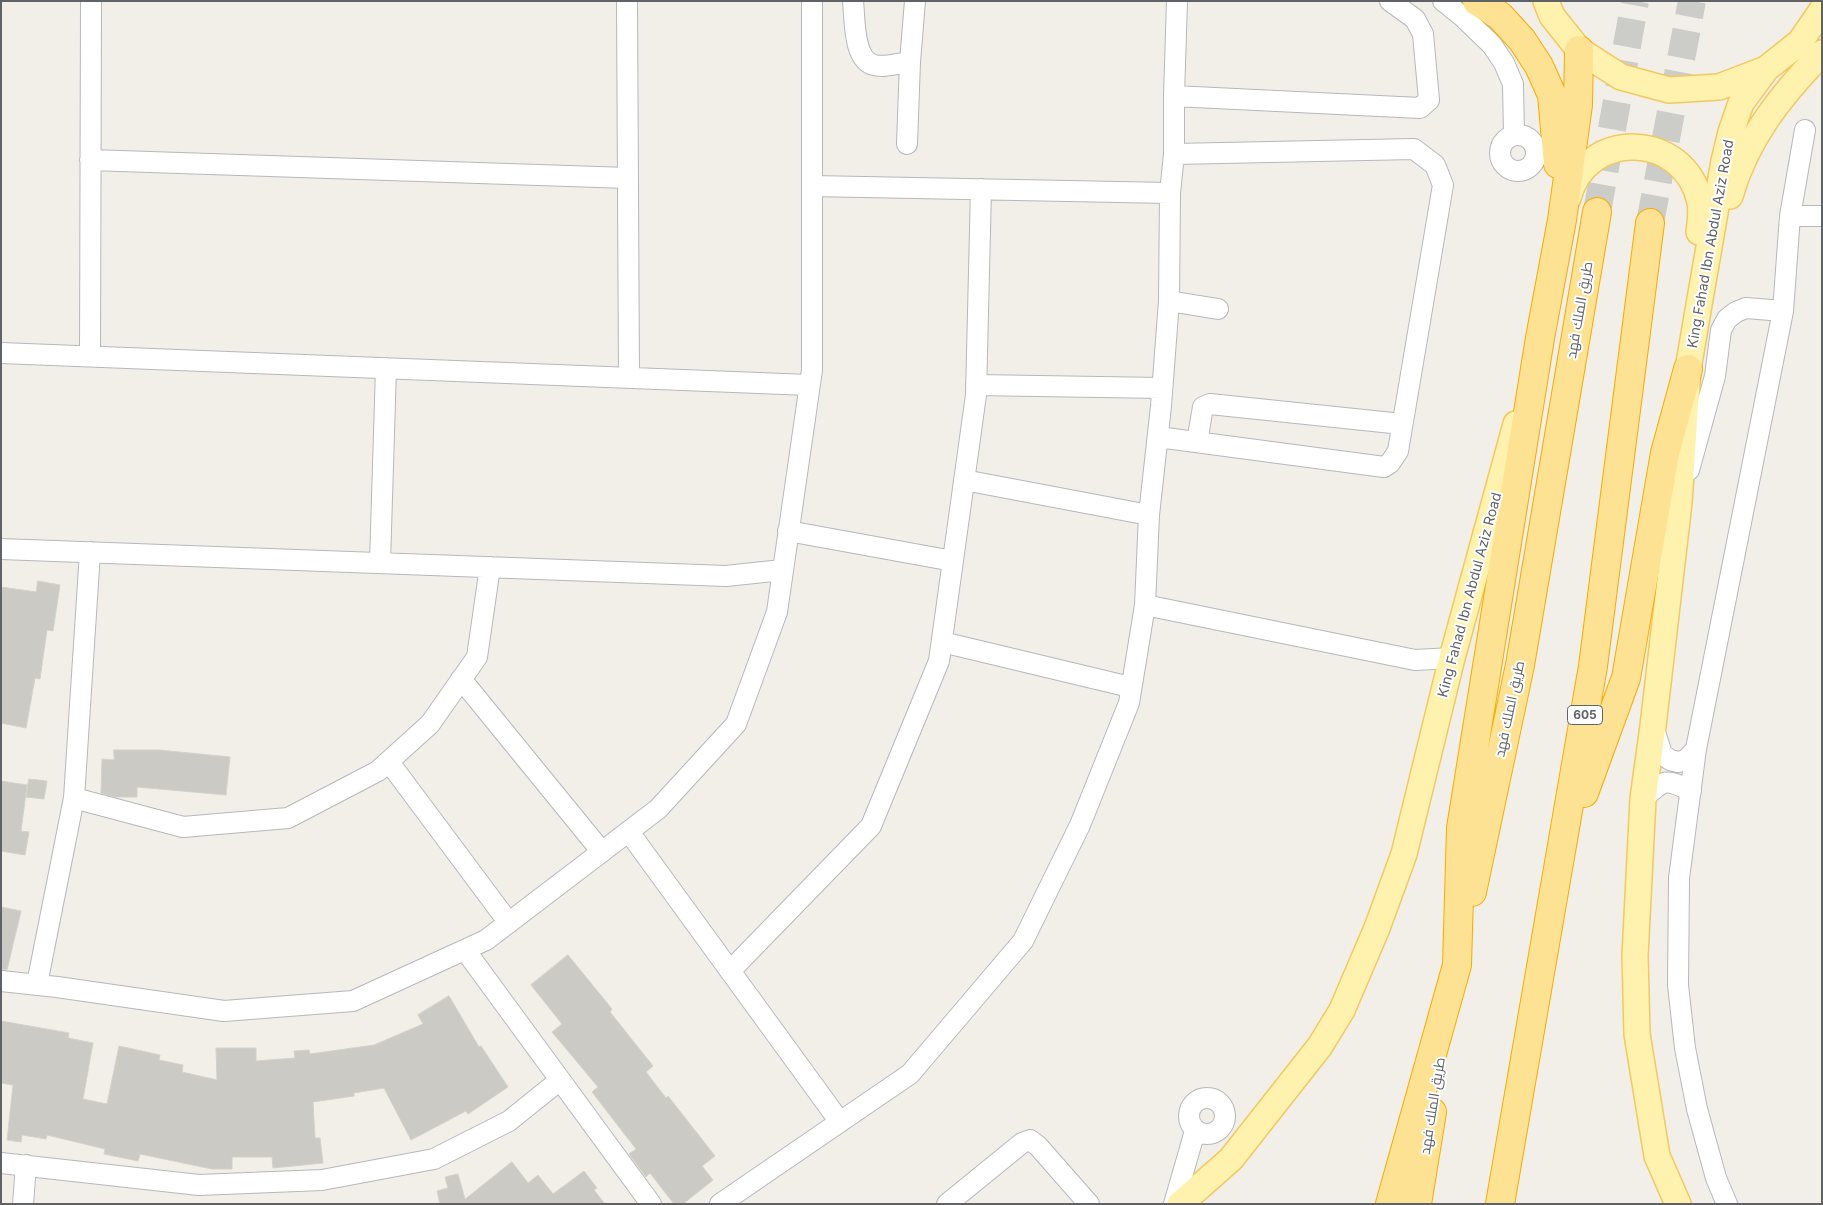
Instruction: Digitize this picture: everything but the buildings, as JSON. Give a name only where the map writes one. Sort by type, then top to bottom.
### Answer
[{"type":"highway","points":[[1478,1],[1500,16],[1522,40],[1539,66],[1552,95],[1562,220]]},
{"type":"highway","points":[[1390,1204],[1457,965],[1461,828],[1540,338],[1562,220],[1578,106],[1579,50]]},
{"type":"highway","name":"طريق الملك فهد","points":[[1417,1204],[1457,965],[1520,664],[1597,212]]},
{"type":"highway","name":"605","points":[[1500,1204],[1593,666],[1650,223]]},
{"type":"highway","points":[[1560,857],[1626,678],[1665,453],[1690,360]]},
{"type":"highway","points":[[1511,1142],[1513,1204]]},
{"type":"main road","points":[[1546,1],[1552,16],[1579,50],[1621,77],[1669,90],[1719,87],[1766,69],[1800,42],[1822,10]]},
{"type":"main road","points":[[1700,299],[1736,175],[1750,144],[1793,82],[1822,53]]},
{"type":"main road","name":"King Fahad Ibn Abdul Aziz Road","points":[[1690,360],[1724,161],[1731,132],[1741,103],[1766,69]]},
{"type":"main road","points":[[1562,220],[1570,189],[1579,173],[1593,160],[1622,147],[1650,148],[1666,155],[1680,166],[1694,183],[1701,203],[1700,222],[1688,296],[1690,360],[1679,503],[1654,726],[1643,799],[1635,956],[1637,1034],[1657,1156],[1678,1204]]},
{"type":"main road","name":"King Fahad Ibn Abdul Aziz Road","points":[[1180,1204],[1232,1159],[1320,1046],[1342,1010],[1377,928],[1404,854],[1452,658],[1540,338]]},
{"type":"street","points":[[90,356],[91,1]]},
{"type":"street","points":[[627,1],[629,378]]},
{"type":"street","points":[[1,981],[37,984],[224,1011],[353,1001],[486,940],[658,810],[736,724],[777,612],[812,370],[812,1]]},
{"type":"street","points":[[853,1],[859,50],[865,61],[875,66],[910,62]]},
{"type":"street","points":[[907,144],[910,62],[915,1]]},
{"type":"street","points":[[720,1204],[910,1074],[1023,941],[1080,825],[1129,703],[1130,687],[1145,605],[1149,514],[1158,437],[1169,301],[1170,193],[1174,154],[1177,1]]},
{"type":"street","points":[[1174,96],[1420,108],[1429,100],[1424,34],[1415,20],[1390,1]]},
{"type":"street","points":[[1442,1],[1463,17],[1492,45],[1504,63],[1513,84],[1514,134]]},
{"type":"street","points":[[1727,1204],[1716,1178],[1696,1109],[1685,1048],[1678,985],[1679,878],[1696,749],[1783,311],[1790,216],[1805,130]]},
{"type":"street","points":[[1158,437],[1384,467],[1390,463],[1398,451],[1443,185],[1435,165],[1414,149],[1174,154]]},
{"type":"street","points":[[90,160],[628,178]]},
{"type":"street","points":[[812,186],[1170,193]]},
{"type":"street","points":[[730,971],[871,826],[939,661],[976,385],[981,189]]},
{"type":"street","points":[[1790,216],[1822,216]]},
{"type":"street","points":[[1169,301],[1218,309]]},
{"type":"street","points":[[1679,503],[1715,376],[1721,330],[1736,312],[1746,308],[1783,311]]},
{"type":"street","points":[[1,353],[810,386]]},
{"type":"street","points":[[380,563],[386,368]]},
{"type":"street","points":[[976,385],[1162,388]]},
{"type":"street","points":[[1197,442],[1203,407],[1210,404],[1402,424]]},
{"type":"street","points":[[964,480],[1149,514]]},
{"type":"street","points":[[788,531],[953,561]]},
{"type":"street","points":[[1,549],[726,576],[782,570]]},
{"type":"street","points":[[37,984],[74,798],[90,552]]},
{"type":"street","points":[[74,798],[183,826],[288,818],[378,772],[430,724],[477,657],[490,567]]},
{"type":"street","points":[[1145,605],[1415,660],[1452,658]]},
{"type":"street","points":[[942,642],[1130,687]]},
{"type":"street","points":[[461,679],[602,852]]},
{"type":"street","points":[[1654,726],[1662,754],[1670,760],[1678,762],[1686,760],[1696,749]]},
{"type":"street","points":[[389,762],[509,923]]},
{"type":"street","points":[[1643,799],[1656,786],[1667,781],[1691,791]]},
{"type":"street","points":[[629,832],[840,1122]]},
{"type":"street","points":[[465,950],[651,1204]]},
{"type":"street","points":[[1,1163],[199,1185],[322,1180],[434,1159],[510,1121],[560,1080]]},
{"type":"street","points":[[1174,1204],[1195,1131]]},
{"type":"street","points":[[947,1204],[1022,1143],[1030,1140],[1038,1146],[1089,1204]]},
{"type":"street","points":[[23,1204],[26,1166]]},
{"type":"tunnel","points":[[1597,212],[1635,1]]},
{"type":"tunnel","points":[[1650,223],[1692,1]]}]
